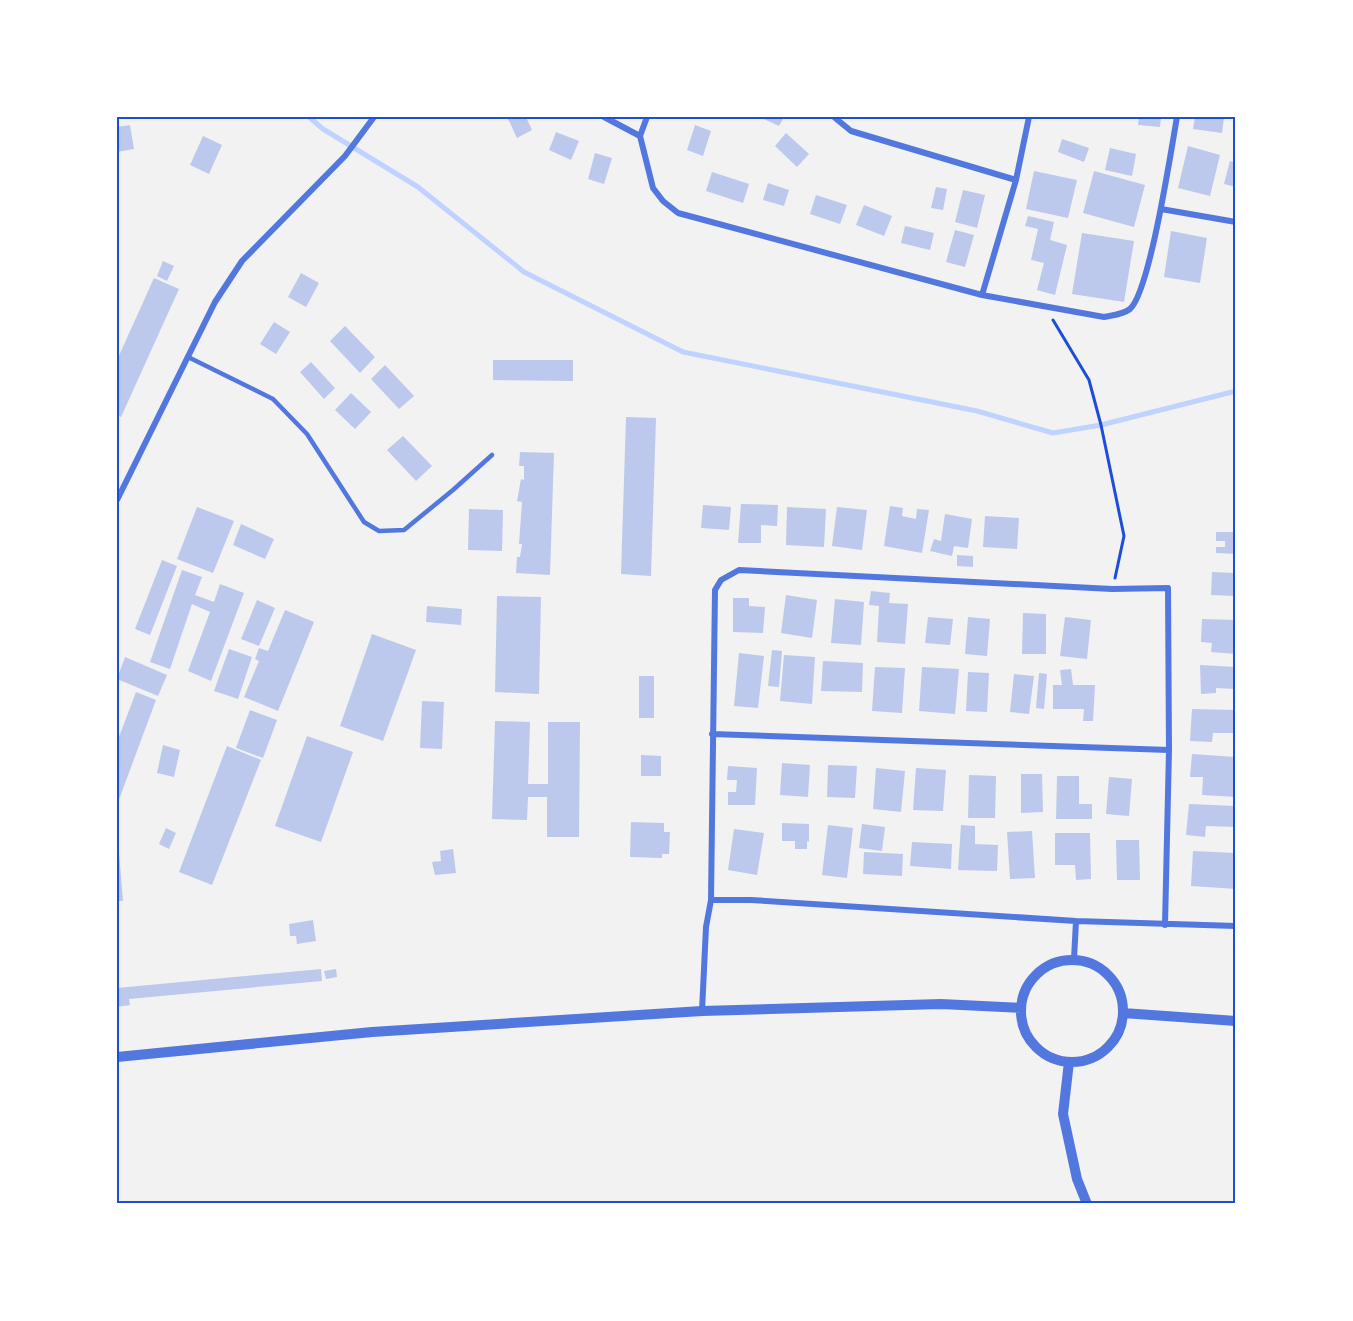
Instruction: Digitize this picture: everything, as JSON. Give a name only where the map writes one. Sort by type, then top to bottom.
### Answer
[{"type":"street","points":[[117,500],[215,302],[242,261],[345,156],[374,117]]},
{"type":"street","points":[[604,117],[640,136]]},
{"type":"street","points":[[647,117],[640,136],[653,188],[663,201],[678,213],[982,295],[1104,317],[1119,315],[1130,308],[1139,296],[1161,209],[1177,117]]},
{"type":"street","points":[[834,117],[851,131],[1016,180]]},
{"type":"street","points":[[982,295],[1016,180],[1029,117]]},
{"type":"street","points":[[1161,209],[1236,222]]},
{"type":"street","points":[[702,1011],[706,927],[711,900],[715,590],[721,580],[739,570],[1112,589],[1168,588],[1169,750],[1165,925]]},
{"type":"street","points":[[712,734],[1169,750]]},
{"type":"street","points":[[711,900],[751,900],[1076,921],[1236,926]]},
{"type":"street","points":[[1074,959],[1076,921]]},
{"type":"street","points":[[1074,959],[1086,961],[1105,972],[1119,991],[1123,1013],[1117,1035],[1110,1045],[1092,1058],[1069,1062],[1058,1060],[1038,1049],[1024,1031],[1021,1008],[1027,986],[1042,969],[1063,960],[1074,959]]},
{"type":"street","points":[[117,1058],[372,1032],[702,1011],[941,1004],[1021,1008]]},
{"type":"street","points":[[1123,1013],[1236,1021]]},
{"type":"street","points":[[1069,1062],[1063,1114],[1077,1179],[1087,1204]]},
{"type":"lane","points":[[188,357],[273,399],[307,435],[364,522],[379,531],[404,530],[492,454]]},
{"type":"path","points":[[1044,306],[1083,367],[1089,380],[1101,425],[1124,536],[1112,589]]},
{"type":"building","points":[[507,117],[526,117],[532,130],[517,138]]},
{"type":"building","points":[[759,117],[784,117],[779,126]]},
{"type":"building","points":[[1139,117],[1161,117],[1160,127],[1138,125]]},
{"type":"building","points":[[1195,117],[1224,117],[1222,133],[1193,129]]},
{"type":"building","points":[[130,125],[134,149],[117,152],[117,127]]},
{"type":"building","points":[[695,125],[711,131],[703,156],[687,150]]},
{"type":"building","points":[[556,132],[579,141],[571,160],[549,150]]},
{"type":"building","points":[[786,133],[809,154],[797,167],[775,146]]},
{"type":"building","points":[[203,136],[222,145],[209,174],[190,165]]},
{"type":"building","points":[[1062,139],[1089,148],[1084,162],[1058,152]]},
{"type":"building","points":[[1188,146],[1220,155],[1210,196],[1178,188]]},
{"type":"building","points":[[1110,148],[1136,154],[1132,176],[1105,170]]},
{"type":"building","points":[[595,153],[612,158],[604,184],[588,179]]},
{"type":"building","points":[[1230,161],[1236,163],[1236,187],[1224,184]]},
{"type":"building","points":[[1034,171],[1077,180],[1068,218],[1026,209]]},
{"type":"building","points":[[1094,171],[1145,185],[1134,227],[1083,213]]},
{"type":"building","points":[[712,172],[749,184],[743,203],[706,191]]},
{"type":"building","points":[[768,183],[789,190],[784,206],[763,200]]},
{"type":"building","points":[[936,187],[947,189],[943,210],[931,208]]},
{"type":"building","points":[[963,190],[985,195],[977,228],[955,222]]},
{"type":"building","points":[[816,195],[847,205],[840,224],[810,214]]},
{"type":"building","points":[[864,205],[892,216],[884,236],[856,225]]},
{"type":"building","points":[[1028,216],[1054,222],[1050,240],[1067,245],[1055,295],[1037,290],[1044,263],[1031,260],[1038,229],[1025,226]]},
{"type":"building","points":[[905,226],[934,233],[930,250],[901,243]]},
{"type":"building","points":[[955,230],[974,235],[965,267],[946,262]]},
{"type":"building","points":[[1171,231],[1207,238],[1200,283],[1164,277]]},
{"type":"building","points":[[1082,233],[1134,241],[1124,302],[1072,294]]},
{"type":"building","points":[[163,261],[174,266],[167,281],[157,276]]},
{"type":"building","points":[[301,273],[319,283],[306,307],[288,297]]},
{"type":"building","points":[[154,278],[179,289],[121,417],[117,415],[117,360]]},
{"type":"building","points":[[274,322],[290,332],[276,354],[260,344]]},
{"type":"building","points":[[345,326],[375,357],[360,373],[330,341]]},
{"type":"building","points":[[493,360],[573,360],[573,381],[493,380]]},
{"type":"building","points":[[311,362],[335,388],[324,399],[300,372]]},
{"type":"building","points":[[385,365],[414,396],[399,409],[371,379]]},
{"type":"building","points":[[351,393],[371,412],[355,429],[335,410]]},
{"type":"building","points":[[626,417],[656,418],[651,576],[621,574]]},
{"type":"building","points":[[403,436],[432,466],[416,481],[387,450]]},
{"type":"building","points":[[520,452],[554,453],[550,575],[516,573],[517,557],[520,557],[522,544],[519,544],[522,502],[517,501],[521,479],[524,480],[524,466],[519,466]]},
{"type":"building","points":[[741,504],[778,505],[777,526],[761,525],[761,543],[738,543]]},
{"type":"building","points":[[703,505],[731,507],[729,530],[701,528]]},
{"type":"building","points":[[890,506],[903,508],[902,516],[916,519],[917,509],[929,510],[922,553],[884,546]]},
{"type":"building","points":[[197,507],[234,521],[213,573],[177,559]]},
{"type":"building","points":[[787,507],[826,509],[824,547],[786,545]]},
{"type":"building","points":[[837,507],[867,510],[862,550],[832,546]]},
{"type":"building","points":[[469,509],[503,510],[502,551],[468,550]]},
{"type":"building","points":[[945,514],[972,519],[968,548],[954,546],[952,556],[930,551],[934,539],[941,541]]},
{"type":"building","points":[[985,516],[1019,518],[1017,549],[983,547]]},
{"type":"building","points":[[241,524],[274,539],[265,559],[233,545]]},
{"type":"building","points":[[1216,532],[1236,532],[1233,547],[1236,547],[1236,554],[1216,553],[1216,547],[1225,547],[1225,541],[1216,541]]},
{"type":"building","points":[[957,555],[973,556],[973,567],[957,566]]},
{"type":"building","points":[[162,560],[177,566],[150,635],[135,629]]},
{"type":"building","points":[[182,570],[202,577],[195,595],[214,602],[220,584],[244,593],[211,681],[188,671],[210,612],[192,604],[170,669],[150,662]]},
{"type":"building","points":[[1212,572],[1236,573],[1236,596],[1211,595]]},
{"type":"building","points":[[871,591],[890,593],[889,603],[908,604],[905,644],[877,642],[879,606],[869,605]]},
{"type":"building","points":[[786,595],[817,600],[812,638],[781,633]]},
{"type":"building","points":[[497,596],[541,597],[539,694],[495,692]]},
{"type":"building","points":[[733,598],[749,598],[749,606],[765,607],[763,633],[733,632]]},
{"type":"building","points":[[835,599],[864,602],[861,645],[831,643]]},
{"type":"building","points":[[257,600],[275,608],[259,646],[241,639]]},
{"type":"building","points":[[427,606],[462,609],[461,625],[426,622]]},
{"type":"building","points":[[285,610],[314,622],[278,711],[244,697],[259,661],[255,659],[259,648],[268,651]]},
{"type":"building","points":[[1023,613],[1046,614],[1046,654],[1022,654]]},
{"type":"building","points":[[928,617],[953,619],[950,645],[925,643]]},
{"type":"building","points":[[968,617],[990,619],[987,656],[965,654]]},
{"type":"building","points":[[1065,617],[1091,620],[1087,659],[1060,656]]},
{"type":"building","points":[[1202,619],[1236,620],[1236,654],[1211,652],[1212,643],[1201,642]]},
{"type":"building","points":[[372,634],[416,650],[383,741],[340,726]]},
{"type":"building","points":[[229,649],[252,657],[238,699],[214,691]]},
{"type":"building","points":[[772,650],[782,651],[779,687],[768,686]]},
{"type":"building","points":[[739,653],[764,656],[758,708],[734,706]]},
{"type":"building","points":[[784,655],[815,657],[812,704],[780,701]]},
{"type":"building","points":[[125,657],[167,675],[158,696],[117,679]]},
{"type":"building","points":[[823,661],[863,663],[862,692],[821,691]]},
{"type":"building","points":[[1200,665],[1236,667],[1236,689],[1216,688],[1216,693],[1201,694]]},
{"type":"building","points":[[875,667],[905,668],[902,713],[872,711]]},
{"type":"building","points":[[922,667],[959,669],[955,714],[919,711]]},
{"type":"building","points":[[1071,669],[1073,685],[1095,685],[1093,721],[1083,721],[1084,709],[1053,709],[1053,685],[1062,685],[1060,670]]},
{"type":"building","points":[[968,672],[989,673],[987,712],[966,711]]},
{"type":"building","points":[[1039,673],[1047,674],[1044,709],[1036,708]]},
{"type":"building","points":[[1014,674],[1034,676],[1029,714],[1010,712]]},
{"type":"building","points":[[639,676],[654,676],[654,718],[639,718]]},
{"type":"building","points":[[136,692],[156,700],[117,805],[117,742]]},
{"type":"building","points":[[422,701],[444,702],[442,749],[420,748]]},
{"type":"building","points":[[1192,709],[1236,710],[1236,733],[1213,733],[1212,742],[1190,741]]},
{"type":"building","points":[[250,710],[277,720],[263,758],[236,748]]},
{"type":"building","points":[[495,721],[530,722],[528,784],[548,784],[548,722],[580,722],[579,837],[547,837],[547,797],[528,797],[527,820],[492,819]]},
{"type":"building","points":[[307,736],[353,752],[321,842],[275,826]]},
{"type":"building","points":[[163,745],[180,750],[174,777],[157,773]]},
{"type":"building","points":[[227,746],[261,760],[212,885],[179,872]]},
{"type":"building","points":[[1192,754],[1236,757],[1236,797],[1202,795],[1203,777],[1190,777]]},
{"type":"building","points":[[641,755],[661,756],[661,776],[641,776]]},
{"type":"building","points":[[782,763],[810,765],[808,797],[780,795]]},
{"type":"building","points":[[828,765],[857,766],[855,798],[827,797]]},
{"type":"building","points":[[728,766],[757,768],[755,805],[728,805],[728,792],[736,792],[737,780],[727,780]]},
{"type":"building","points":[[876,768],[905,771],[901,812],[873,809]]},
{"type":"building","points":[[916,768],[946,770],[943,811],[913,810]]},
{"type":"building","points":[[1021,774],[1042,774],[1043,812],[1021,813]]},
{"type":"building","points":[[969,775],[996,776],[995,818],[968,818]]},
{"type":"building","points":[[1057,776],[1079,776],[1079,804],[1092,804],[1092,819],[1056,819]]},
{"type":"building","points":[[1109,777],[1132,779],[1129,816],[1106,814]]},
{"type":"building","points":[[1189,804],[1236,806],[1236,827],[1206,826],[1205,837],[1186,835]]},
{"type":"building","points":[[631,822],[664,823],[664,832],[670,832],[669,854],[662,854],[662,858],[630,857]]},
{"type":"building","points":[[782,823],[809,824],[807,849],[795,849],[795,841],[782,841]]},
{"type":"building","points":[[862,824],[885,827],[882,851],[859,848]]},
{"type":"building","points":[[828,825],[853,828],[847,878],[822,875]]},
{"type":"building","points":[[961,825],[975,826],[975,844],[998,845],[997,871],[958,870]]},
{"type":"building","points":[[166,828],[176,833],[169,849],[159,844]]},
{"type":"building","points":[[734,829],[764,833],[757,875],[728,870]]},
{"type":"building","points":[[1032,831],[1035,878],[1010,879],[1007,832]]},
{"type":"building","points":[[1055,833],[1090,833],[1091,879],[1076,880],[1075,865],[1055,865]]},
{"type":"building","points":[[1116,840],[1139,840],[1140,880],[1117,880]]},
{"type":"building","points":[[912,842],[952,844],[951,869],[910,866]]},
{"type":"building","points":[[453,849],[456,873],[435,875],[432,862],[441,861],[440,851]]},
{"type":"building","points":[[1193,851],[1236,853],[1236,889],[1191,886]]},
{"type":"building","points":[[864,852],[903,854],[902,876],[863,874]]},
{"type":"building","points":[[117,853],[119,853],[123,901],[117,901]]},
{"type":"building","points":[[313,920],[316,941],[297,944],[296,936],[290,936],[289,924]]},
{"type":"building","points":[[321,969],[322,981],[129,999],[130,1005],[117,1007],[117,988]]},
{"type":"building","points":[[336,969],[337,977],[326,979],[324,971]]},
{"type":"waterway","points":[[309,117],[323,129],[418,187],[524,272],[683,352],[977,411],[1053,433],[1101,425],[1236,391]]}]
